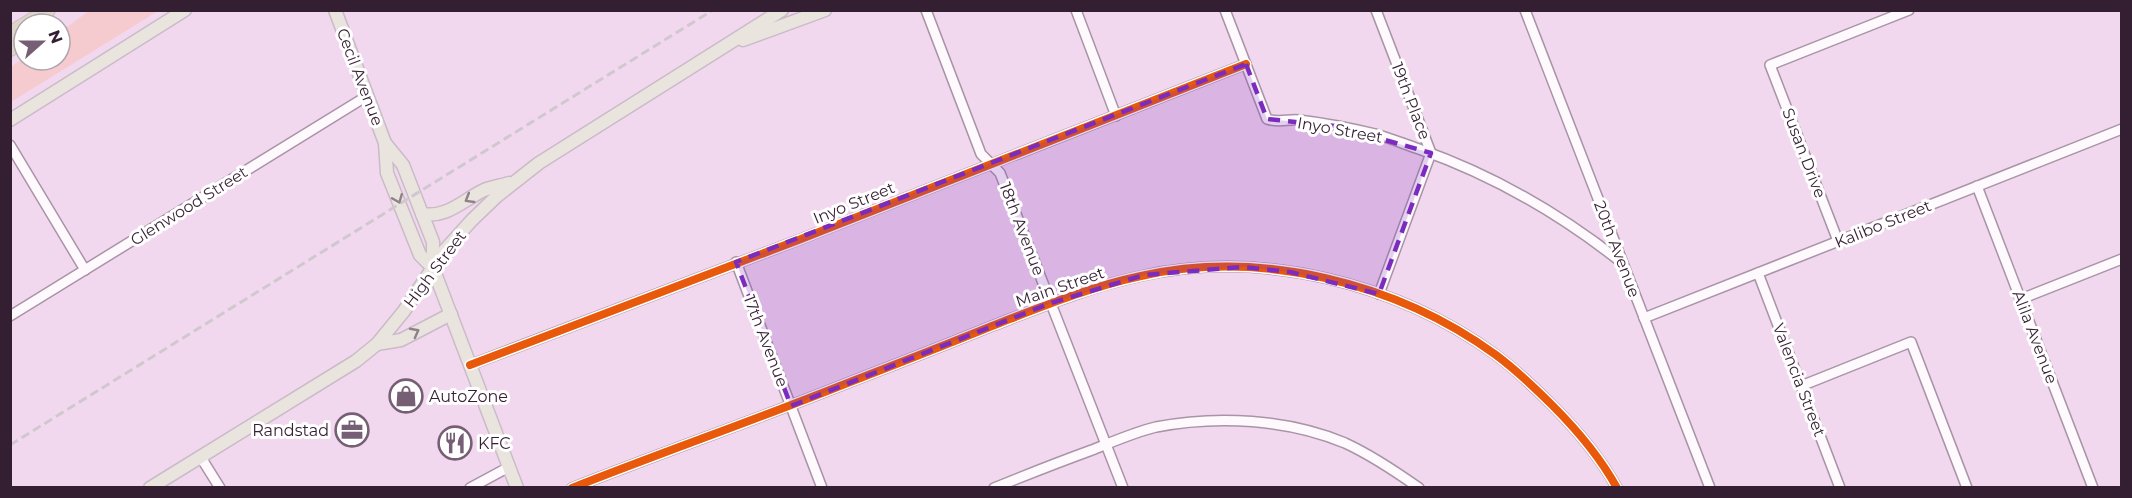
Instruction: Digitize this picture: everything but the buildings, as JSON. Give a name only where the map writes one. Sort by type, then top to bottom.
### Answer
[{"type":"main road","points":[[10,120],[185,10]]},
{"type":"main road","name":"Cecil Avenue","points":[[335,10],[385,143],[387,173],[420,255],[433,268]]},
{"type":"main road","name":"High Street","points":[[150,488],[357,361],[377,344],[404,311],[444,251],[472,220],[539,163],[782,10]]},
{"type":"main road","points":[[725,46],[825,10]]},
{"type":"main road","name":"Cecil Avenue","points":[[385,143],[403,165],[433,242],[433,268],[517,488]]},
{"type":"main road","points":[[422,214],[435,216],[454,208],[484,190],[516,181]]},
{"type":"main road","points":[[377,344],[401,340],[451,314]]},
{"type":"street","name":"18th Avenue","points":[[926,10],[981,154],[1000,173],[1123,488]]},
{"type":"street","points":[[1076,10],[1116,116]]},
{"type":"street","points":[[1226,10],[1246,64]]},
{"type":"street","name":"19th Place","points":[[1376,10],[1431,153],[1379,294]]},
{"type":"street","name":"20th Avenue","points":[[1525,10],[1710,488]]},
{"type":"street","name":"Susan Drive","points":[[1838,241],[1770,65],[1909,10]]},
{"type":"street","name":"Inyo Street","points":[[470,365],[801,239],[1246,64],[1268,119],[1278,122],[1305,121],[1378,135],[1431,153],[1472,170],[1532,200],[1588,236],[1623,264]]},
{"type":"street","name":"Glenwood Street","points":[[10,316],[367,96]]},
{"type":"street","name":"Kalibo Street","points":[[1644,318],[2121,129]]},
{"type":"street","points":[[10,145],[85,270]]},
{"type":"street","name":"Alila Avenue","points":[[1977,186],[2093,488]]},
{"type":"street","points":[[2021,299],[2121,259]]},
{"type":"street","name":"17th Avenue","points":[[736,262],[822,488]]},
{"type":"street","name":"Main Street","points":[[572,488],[1097,287],[1144,275],[1190,269],[1242,267],[1290,272],[1334,281],[1379,294],[1422,311],[1460,332],[1505,362],[1531,384],[1590,447],[1617,488]]},
{"type":"street","name":"Valencia Street","points":[[1758,273],[1840,488]]},
{"type":"street","points":[[1801,386],[1911,342],[1967,488]]},
{"type":"street","points":[[994,488],[1106,444],[1155,428],[1202,421],[1250,422],[1298,429],[1344,443],[1389,466],[1419,488]]},
{"type":"street","points":[[200,456],[220,488]]},
{"type":"street","points":[[470,488],[509,466]]},
{"type":"highlighted area","points":[[1246,64],[1267,119],[1335,126],[1431,153],[1379,294],[1290,272],[1242,267],[1144,275],[1051,303],[791,406],[736,262]]},
{"type":"shaded area","points":[[90,10],[158,11],[72,64],[72,23]]},
{"type":"shaded area","points":[[11,67],[12,72],[59,72],[11,102]]},
{"type":"railway","points":[[10,445],[713,10]]},
{"type":"cycle path","points":[[470,365],[801,239],[1246,64]]},
{"type":"cycle path","points":[[572,488],[1084,292],[1141,276],[1187,269],[1234,267],[1280,270],[1327,278],[1372,291],[1416,308],[1457,330],[1496,355],[1546,399],[1588,444],[1617,488]]},
{"type":"place","name":"AutoZone","points":[[406,396]]},
{"type":"place","name":"Randstad","points":[[352,430]]},
{"type":"place","name":"KFC","points":[[455,443]]}]
